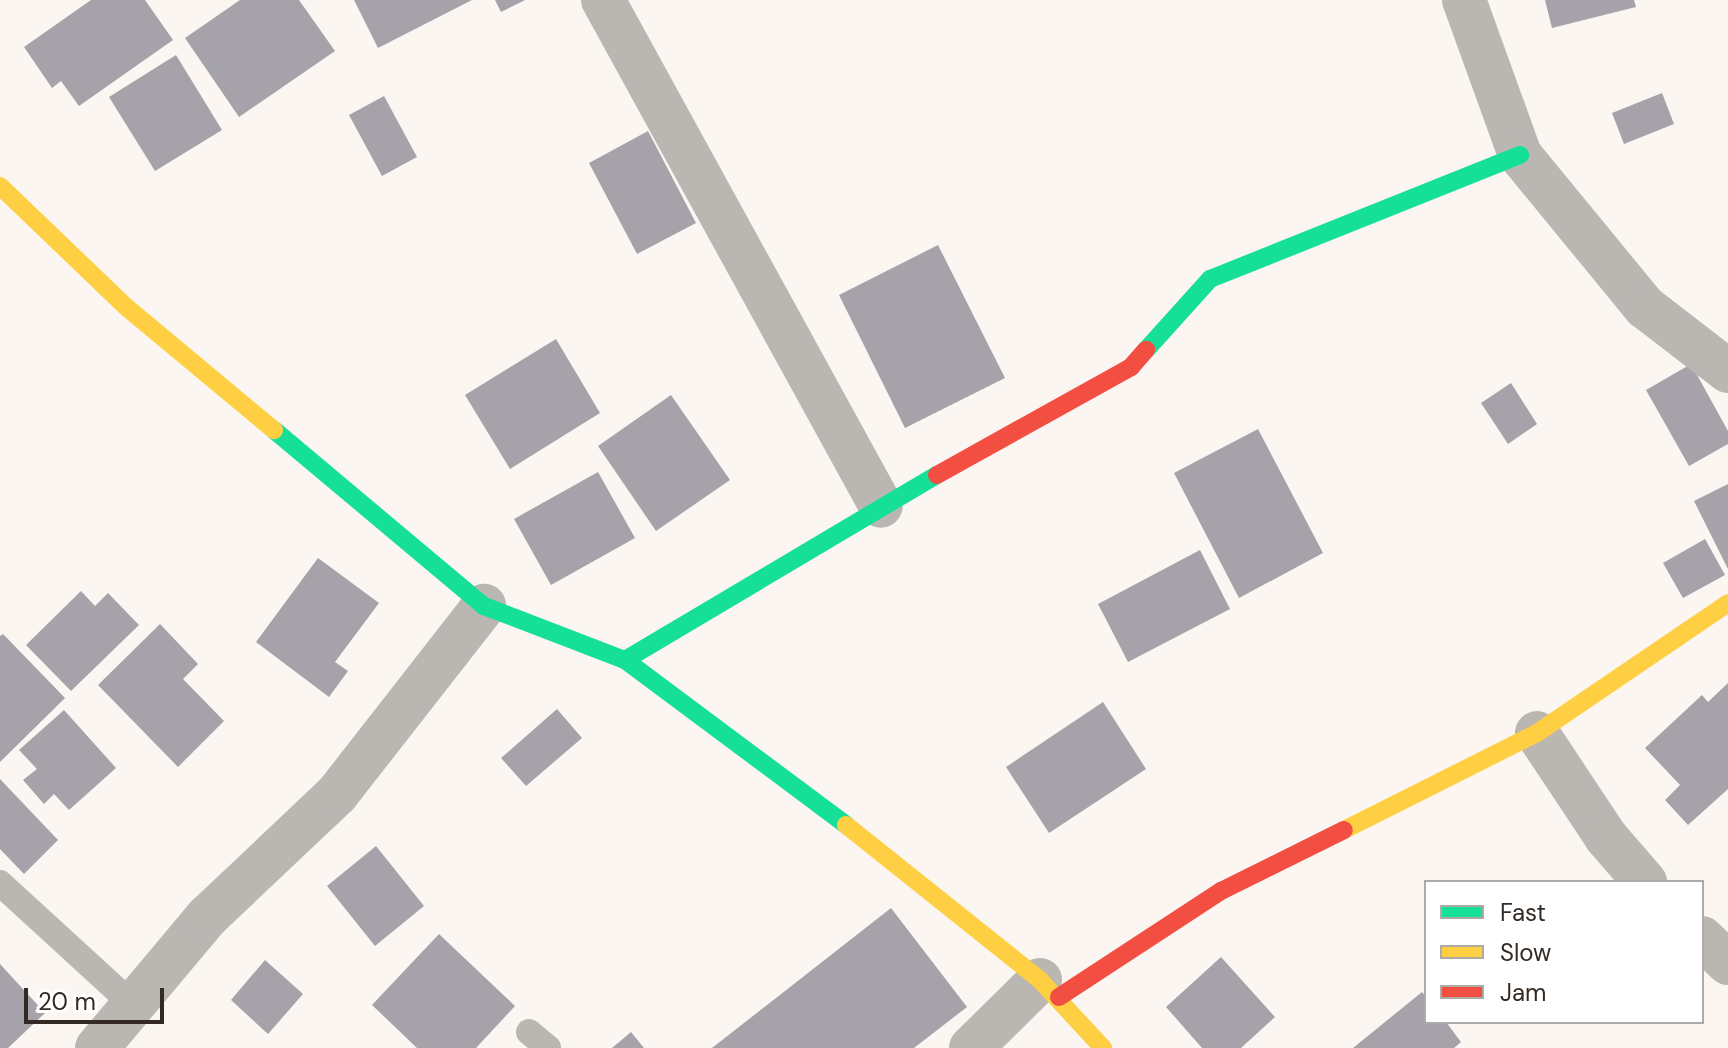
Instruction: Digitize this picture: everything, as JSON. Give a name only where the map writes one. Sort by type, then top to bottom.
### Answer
[{"type":"street","points":[[603,0],[881,506]]},
{"type":"street","points":[[1464,0],[1520,155],[1645,307],[1728,371]]},
{"type":"street","points":[[625,660],[881,506],[1131,367],[1210,279],[1520,155]]},
{"type":"street","points":[[0,186],[125,306],[484,606],[625,660],[846,825],[1050,989],[1103,1048]]},
{"type":"street","points":[[971,1048],[1050,989],[1221,891],[1537,733],[1728,603]]},
{"type":"street","points":[[97,1048],[207,917],[337,794],[484,606]]},
{"type":"street","points":[[1537,733],[1606,837],[1643,880]]},
{"type":"street","points":[[1704,940],[1728,963]]},
{"type":"lane","points":[[0,883],[133,1005]]},
{"type":"building","points":[[91,0],[145,0],[173,40],[79,106],[61,81],[52,88],[24,47]]},
{"type":"building","points":[[240,0],[299,0],[335,51],[239,117],[185,38]]},
{"type":"building","points":[[354,0],[472,0],[378,48]]},
{"type":"building","points":[[495,0],[525,0],[501,12]]},
{"type":"building","points":[[1545,0],[1634,0],[1636,7],[1552,28]]},
{"type":"building","points":[[176,55],[222,130],[155,171],[109,97]]},
{"type":"building","points":[[1662,93],[1674,124],[1624,144],[1612,113]]},
{"type":"building","points":[[384,96],[417,157],[382,176],[349,115]]},
{"type":"building","points":[[648,131],[696,223],[637,254],[589,163]]},
{"type":"building","points":[[938,245],[1005,378],[905,428],[839,295]]},
{"type":"building","points":[[556,339],[600,413],[510,469],[465,395]]},
{"type":"building","points":[[1691,364],[1728,431],[1728,444],[1689,466],[1646,390]]},
{"type":"building","points":[[1511,383],[1537,424],[1508,444],[1481,403]]},
{"type":"building","points":[[671,395],[730,480],[656,531],[598,446]]},
{"type":"building","points":[[1258,429],[1323,553],[1239,598],[1174,473]]},
{"type":"building","points":[[598,472],[635,538],[551,585],[514,519]]},
{"type":"building","points":[[1728,484],[1728,569],[1694,501]]},
{"type":"building","points":[[1705,539],[1725,575],[1683,598],[1663,563]]},
{"type":"building","points":[[1200,550],[1230,609],[1128,662],[1098,604]]},
{"type":"building","points":[[318,558],[379,603],[335,662],[348,671],[329,697],[256,642]]},
{"type":"building","points":[[81,591],[95,606],[108,593],[139,625],[71,691],[26,645]]},
{"type":"building","points":[[160,624],[198,664],[183,679],[224,721],[178,767],[98,685]]},
{"type":"building","points":[[3,634],[65,698],[0,762],[0,636]]},
{"type":"building","points":[[1728,683],[1728,789],[1688,825],[1665,800],[1680,785],[1645,748],[1702,695],[1708,702]]},
{"type":"building","points":[[1103,702],[1146,769],[1049,833],[1006,767]]},
{"type":"building","points":[[557,709],[582,738],[526,786],[501,758]]},
{"type":"building","points":[[64,710],[116,768],[69,810],[54,794],[44,804],[23,780],[37,769],[19,750]]},
{"type":"building","points":[[0,779],[58,840],[24,874],[0,849]]},
{"type":"building","points":[[376,846],[424,906],[375,946],[327,886]]},
{"type":"building","points":[[891,908],[967,1007],[914,1048],[712,1048]]},
{"type":"building","points":[[439,934],[515,1006],[476,1048],[417,1048],[372,1005]]},
{"type":"building","points":[[1221,957],[1275,1017],[1241,1048],[1202,1048],[1166,1007]]},
{"type":"building","points":[[265,960],[303,994],[268,1034],[231,1000]]},
{"type":"building","points":[[0,964],[45,1013],[8,1048],[0,1048]]},
{"type":"building","points":[[1422,992],[1424,1024],[1448,1024],[1461,1042],[1454,1048],[1353,1048]]},
{"type":"building","points":[[631,1032],[644,1048],[612,1048]]},
{"type":"traffic: fast","points":[[1146,350],[1210,279],[1520,155]]},
{"type":"traffic: fast","points":[[274,430],[484,606],[625,660],[846,825]]},
{"type":"traffic: fast","points":[[625,660],[937,475]]},
{"type":"traffic: slow","points":[[0,186],[125,306],[274,430]]},
{"type":"traffic: slow","points":[[1344,830],[1537,733],[1728,603]]},
{"type":"traffic: slow","points":[[846,825],[1040,980],[1103,1048]]},
{"type":"traffic: jam","points":[[937,475],[1131,367],[1146,350]]},
{"type":"traffic: jam","points":[[1059,997],[1221,891],[1344,830]]}]
